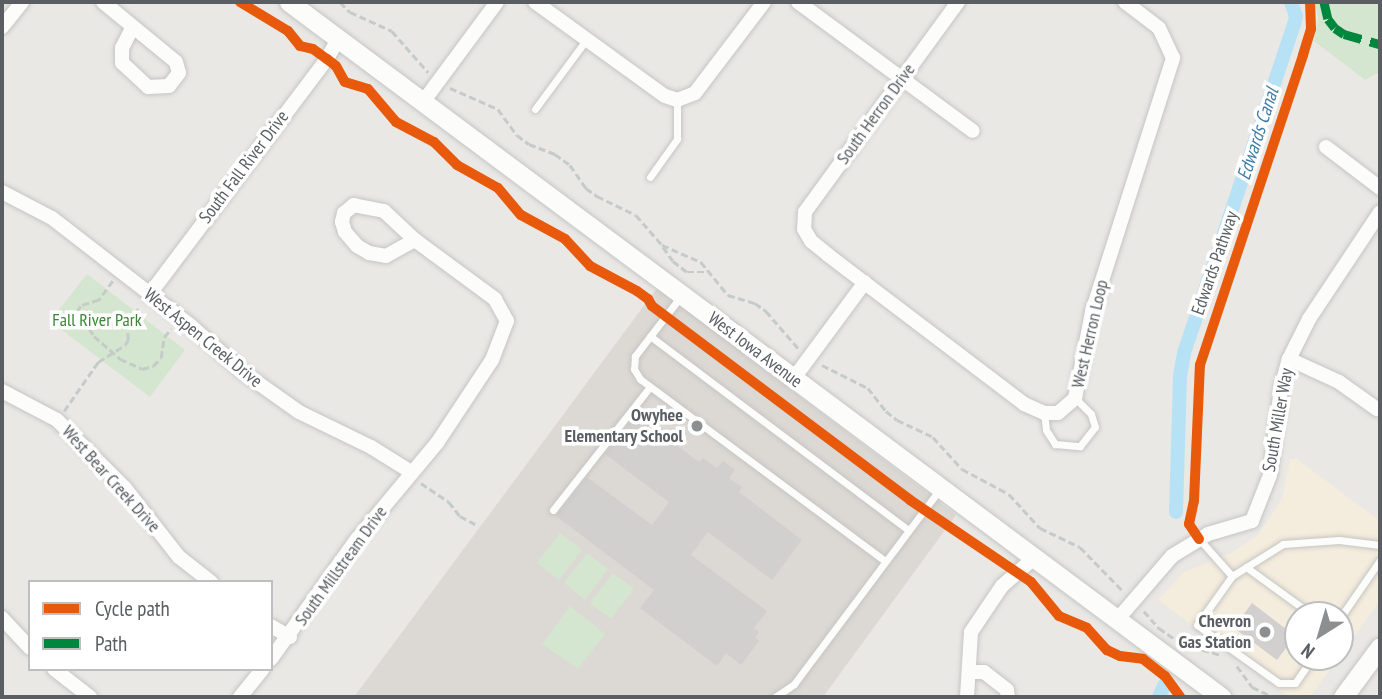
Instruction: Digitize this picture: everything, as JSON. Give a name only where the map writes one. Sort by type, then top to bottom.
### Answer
[{"type":"street","points":[[2,27],[22,2]]},
{"type":"street","name":"West Iowa Avenue","points":[[289,2],[1117,620],[1147,652],[1221,697]]},
{"type":"street","points":[[423,102],[496,2]]},
{"type":"street","points":[[535,2],[665,96],[677,100],[695,93],[764,2]]},
{"type":"street","points":[[798,2],[973,131]]},
{"type":"street","name":"South Herron Drive","points":[[865,282],[811,241],[804,229],[804,212],[958,2]]},
{"type":"street","name":"West Herron Loop","points":[[1044,413],[1058,413],[1075,398],[1092,312],[1173,58],[1159,29],[1125,2]]},
{"type":"street","points":[[108,6],[132,28],[166,50],[176,62],[179,74],[169,86],[148,87],[122,63],[122,48],[132,28]]},
{"type":"street","name":"South Fall River Drive","points":[[149,295],[327,59],[338,39]]},
{"type":"street","points":[[1326,147],[1380,188]]},
{"type":"street","name":"West Aspen Creek Drive","points":[[2,192],[52,218],[180,318],[244,373],[299,412],[371,447],[411,472]]},
{"type":"street","points":[[354,205],[376,208],[397,220],[415,240],[386,256],[369,253],[357,246],[345,232],[342,222],[344,213],[354,205]]},
{"type":"street","name":"South Miller Way","points":[[1117,620],[1172,556],[1199,539],[1252,521],[1270,475],[1281,388],[1289,359],[1308,319],[1380,212]]},
{"type":"street","name":"South Millstream Drive","points":[[273,657],[357,539],[437,443],[492,360],[508,321],[495,299],[415,240]]},
{"type":"street","points":[[794,379],[865,282],[1024,404],[1044,413]]},
{"type":"street","points":[[1289,359],[1339,382],[1377,409]]},
{"type":"street","name":"West Bear Creek Drive","points":[[2,391],[57,420],[125,488],[179,557],[208,580]]},
{"type":"street","points":[[967,697],[971,632],[1002,586],[1034,558]]},
{"type":"street","points":[[2,618],[28,646]]},
{"type":"street","points":[[273,627],[289,637]]},
{"type":"street","points":[[1343,697],[1380,647]]},
{"type":"street","points":[[57,671],[90,697]]},
{"type":"street","points":[[240,697],[261,671]]},
{"type":"street","points":[[970,672],[984,672],[1007,691],[1008,697]]},
{"type":"lane","points":[[535,109],[587,39]]},
{"type":"lane","points":[[650,177],[677,139],[677,100]]},
{"type":"lane","points":[[681,295],[635,356],[634,369],[649,388],[886,561]]},
{"type":"lane","points":[[650,337],[908,530]]},
{"type":"lane","points":[[553,510],[649,388]]},
{"type":"lane","points":[[1044,413],[1050,440],[1055,444],[1080,446],[1095,427],[1091,414],[1075,398]]},
{"type":"lane","points":[[775,697],[794,684],[940,488]]},
{"type":"lane","points":[[1199,539],[1232,576]]},
{"type":"lane","points":[[1303,671],[1295,683],[1279,683],[1197,625],[1232,576],[1283,544],[1339,540],[1380,545]]},
{"type":"lane","points":[[1352,601],[1380,560]]},
{"type":"lane","points":[[1246,567],[1293,601]]},
{"type":"path","points":[[240,2],[288,31],[300,46],[313,49],[327,59],[336,66],[345,82],[368,89],[396,122],[434,142],[457,165],[498,188],[521,215],[565,239],[590,266],[638,290],[666,316],[924,510],[1031,582],[1059,616],[1087,628],[1107,650],[1120,656],[1147,652]]},
{"type":"path","points":[[661,244],[673,261],[687,272],[709,272]]},
{"type":"path","points":[[119,273],[99,300],[81,306],[78,312],[94,336],[113,353],[130,365],[142,369],[153,366],[161,358],[164,337],[180,318]]},
{"type":"path","points":[[57,420],[98,362],[128,340],[129,317],[149,295]]},
{"type":"path","points":[[411,472],[434,494],[449,502],[460,516],[479,526]]},
{"type":"path","points":[[1136,671],[1147,652]]},
{"type":"path","points":[[1165,676],[1180,697]]},
{"type":"shaded area","name":"Owyhee Elementary School","points":[[657,288],[956,515],[823,697],[354,697]]},
{"type":"shaded area","points":[[1290,459],[1297,459],[1380,521],[1380,601],[1354,637],[1354,601],[1284,601],[1284,671],[1329,671],[1310,697],[1289,697],[1158,600],[1184,572],[1231,553],[1258,535],[1282,499]]},
{"type":"green space","points":[[1315,2],[1380,2],[1380,72],[1365,80],[1314,41],[1318,18]]},
{"type":"green space","name":"Fall River Park","points":[[87,274],[185,350],[150,397],[50,321]]},
{"type":"green space","points":[[560,533],[582,550],[559,580],[537,563]]},
{"type":"green space","points":[[587,553],[608,569],[585,600],[564,583]]},
{"type":"green space","points":[[613,573],[634,589],[611,619],[590,603]]},
{"type":"green space","points":[[570,606],[605,634],[578,669],[542,644]]},
{"type":"building","points":[[636,415],[699,462],[703,458],[717,468],[723,461],[735,470],[729,478],[742,487],[739,492],[802,540],[772,580],[708,532],[691,555],[767,611],[754,628],[759,632],[755,637],[759,641],[741,665],[726,653],[717,666],[640,608],[654,590],[556,516],[587,477],[652,525],[669,502],[605,454]]},
{"type":"building","name":"Chevron Gas Station","points":[[1252,603],[1284,628],[1284,651],[1277,660],[1234,628]]},
{"type":"waterway","name":"Edwards Canal","points":[[1176,512],[1180,376],[1184,353],[1294,25],[1296,16],[1291,2]]},
{"type":"waterway","name":"Edwards Canal","points":[[1159,697],[1165,684]]},
{"type":"marked path","points":[[1324,2],[1328,19],[1335,28],[1344,34],[1380,44]]},
{"type":"cycle path","points":[[240,2],[288,31],[300,46],[313,49],[327,59],[336,66],[345,82],[368,89],[396,122],[434,142],[457,165],[498,188],[521,215],[565,239],[590,266],[637,291],[648,299],[652,306],[910,500],[1031,582],[1059,616],[1087,628],[1107,650],[1120,656],[1143,659],[1165,676],[1180,697]]},
{"type":"cycle path","name":"Edwards Pathway","points":[[1199,539],[1189,524],[1194,501],[1200,365],[1311,29],[1310,2]]},
{"type":"place","name":"Owyhee Elementary School","points":[[697,426]]},
{"type":"place","name":"Chevron Gas Station","points":[[1265,632]]}]
